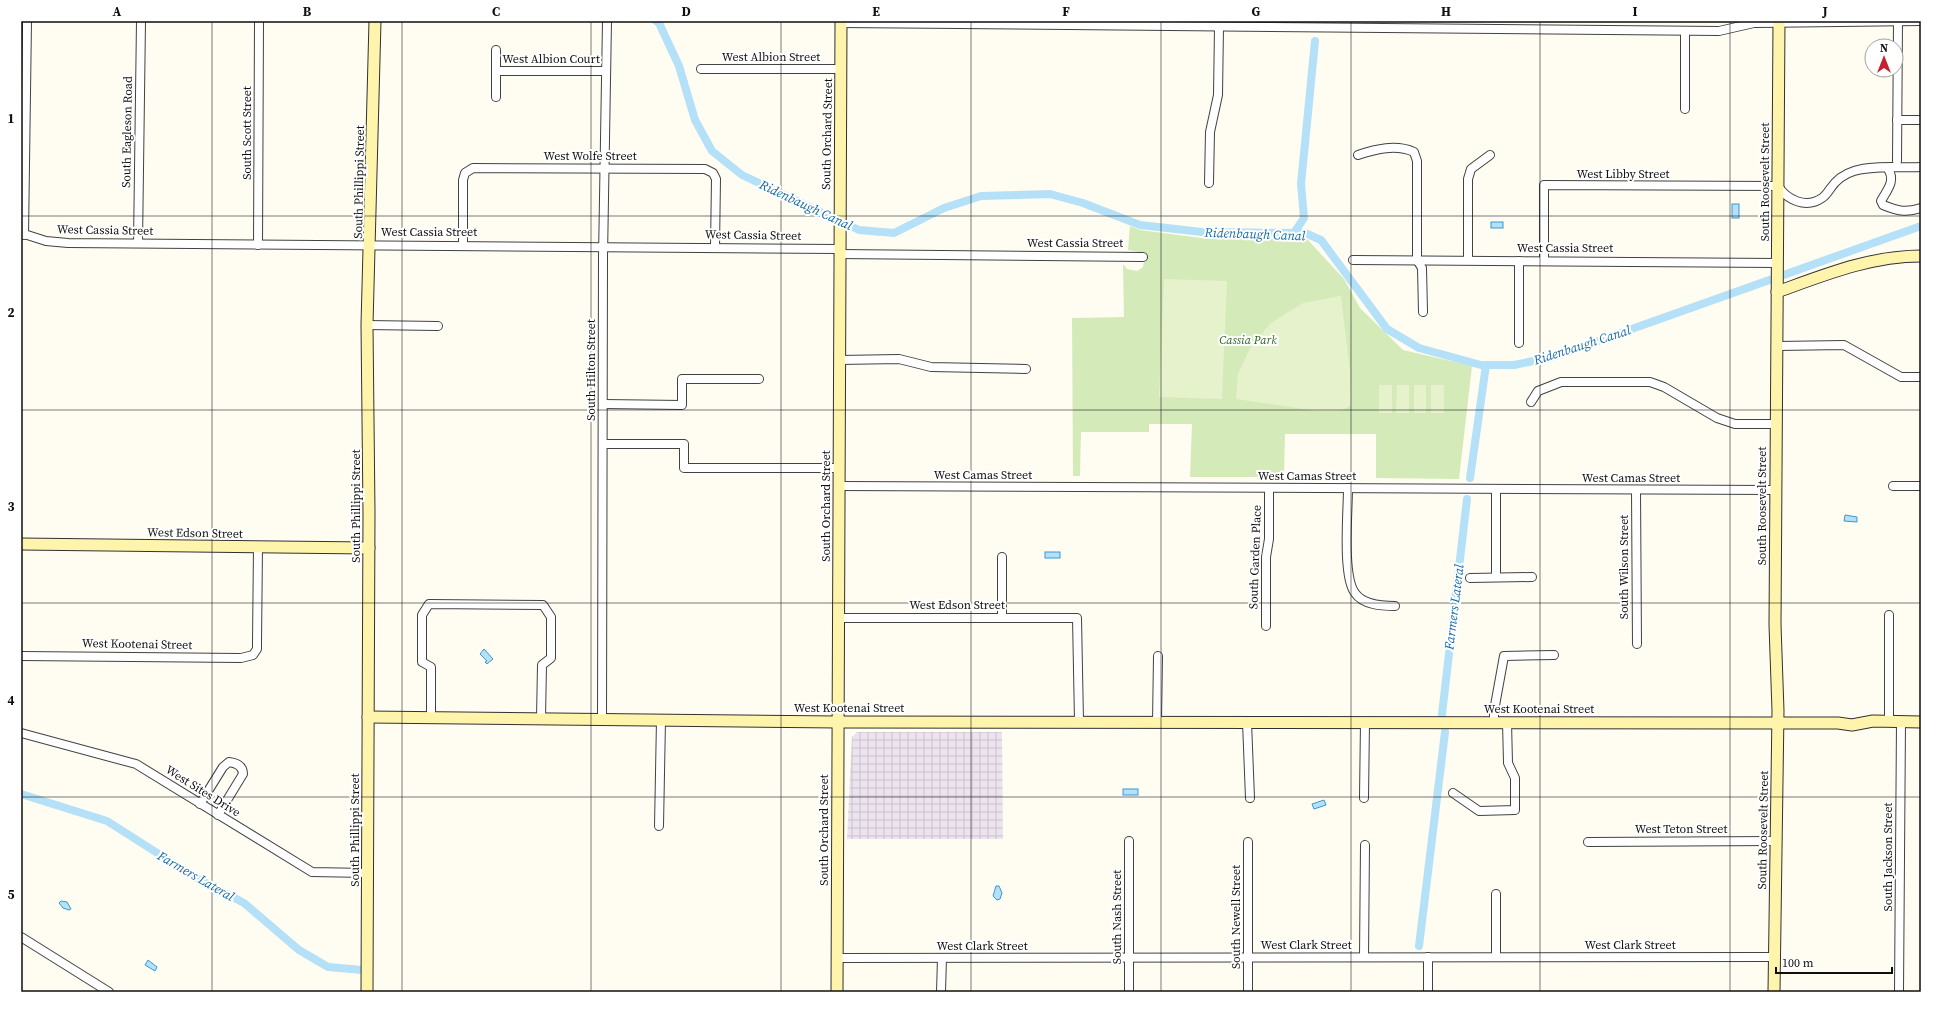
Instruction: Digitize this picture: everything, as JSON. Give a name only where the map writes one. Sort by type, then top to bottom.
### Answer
[{"type":"street","points":[[22,234],[27,21]]},
{"type":"street","name":"South Eagleson Road","points":[[138,243],[141,21]]},
{"type":"street","name":"South Scott Street","points":[[258,245],[259,21]]},
{"type":"street","name":"South Phillippi Street","points":[[367,992],[369,548],[367,325],[375,21]]},
{"type":"street","name":"South Hilton Street","points":[[602,719],[603,404],[607,21]]},
{"type":"street","name":"South Roosevelt Street","points":[[1774,992],[1777,723],[1775,625],[1775,424],[1777,346],[1779,21]]},
{"type":"street","points":[[1897,161],[1898,21]]},
{"type":"street","points":[[841,22],[1074,23],[1219,27],[1301,24],[1405,25],[1718,31],[1754,22],[1921,21]]},
{"type":"street","name":"South Orchard Street","points":[[837,992],[839,213],[841,22]]},
{"type":"street","points":[[1209,183],[1210,132],[1218,95],[1219,27]]},
{"type":"street","points":[[1685,31],[1685,109]]},
{"type":"street","name":"West Albion Court","points":[[496,50],[496,97]]},
{"type":"street","name":"West Albion Street","points":[[701,69],[840,69]]},
{"type":"street","name":"West Albion Court","points":[[496,71],[606,71]]},
{"type":"street","points":[[1897,120],[1921,120]]},
{"type":"street","points":[[1358,155],[1376,149],[1406,149],[1414,152],[1417,160],[1417,260],[1422,268],[1422,312]]},
{"type":"street","points":[[1468,260],[1468,179],[1471,168],[1490,155]]},
{"type":"street","points":[[1778,186],[1784,195],[1794,201],[1809,202],[1823,198],[1834,184],[1848,173],[1877,167],[1888,169],[1921,167]]},
{"type":"street","name":"West Wolfe Street","points":[[463,245],[463,180],[465,173],[473,168],[605,168],[705,169],[713,173],[716,179],[715,247]]},
{"type":"street","points":[[1888,169],[1893,176],[1881,201],[1883,205],[1909,212],[1921,208]]},
{"type":"street","name":"West Libby Street","points":[[1544,261],[1544,185],[1778,186]]},
{"type":"street","name":"West Cassia Street","points":[[22,234],[46,241],[68,243],[370,246],[605,245],[715,247],[839,252],[1143,257]]},
{"type":"street","name":"West Cassia Street","points":[[1353,260],[1544,261],[1777,278],[1842,268],[1875,260],[1921,256]]},
{"type":"street","points":[[1519,261],[1519,343]]},
{"type":"street","points":[[367,325],[438,326]]},
{"type":"street","points":[[1777,346],[1844,345],[1901,377],[1921,377]]},
{"type":"street","points":[[839,360],[899,360],[931,367],[1026,369]]},
{"type":"street","points":[[603,404],[682,405],[682,378],[759,379]]},
{"type":"street","points":[[1532,402],[1538,391],[1561,382],[1650,382],[1664,387],[1717,418],[1735,424],[1775,424]]},
{"type":"street","points":[[603,444],[684,444],[684,468],[839,468]]},
{"type":"street","name":"West Camas Street","points":[[839,486],[1348,488],[1496,492],[1776,490]]},
{"type":"street","points":[[1893,486],[1921,486]]},
{"type":"street","name":"South Garden Place","points":[[1266,626],[1266,557],[1269,539],[1269,488]]},
{"type":"street","points":[[1348,488],[1348,578],[1355,594],[1375,606],[1395,606]]},
{"type":"street","name":"South Wilson Street","points":[[1636,490],[1637,644]]},
{"type":"street","points":[[1496,492],[1496,578]]},
{"type":"street","name":"West Edson Street","points":[[21,544],[369,548]]},
{"type":"street","name":"West Kootenai Street","points":[[21,656],[241,658],[253,655],[257,649],[258,547]]},
{"type":"street","points":[[1002,557],[1002,618]]},
{"type":"street","points":[[1470,578],[1532,577]]},
{"type":"street","points":[[431,717],[431,668],[422,662],[422,614],[429,604],[543,604],[551,617],[551,658],[542,665],[541,718]]},
{"type":"street","points":[[1889,615],[1889,722]]},
{"type":"street","name":"West Edson Street","points":[[838,618],[1077,618],[1079,721]]},
{"type":"street","points":[[1494,722],[1494,711],[1504,656],[1554,655]]},
{"type":"street","points":[[1157,722],[1158,656]]},
{"type":"street","name":"West Kootenai Street","points":[[368,716],[838,722],[1507,722],[1838,723],[1852,725],[1873,721],[1921,722]]},
{"type":"street","points":[[660,826],[661,720]]},
{"type":"street","points":[[1247,722],[1250,798]]},
{"type":"street","points":[[1364,798],[1365,722]]},
{"type":"street","points":[[1453,793],[1479,811],[1515,810],[1515,778],[1508,763],[1507,722]]},
{"type":"street","name":"South Jackson Street","points":[[1899,992],[1901,722]]},
{"type":"street","name":"West Sites Drive","points":[[21,733],[133,763],[312,872],[367,873]]},
{"type":"street","points":[[200,804],[224,767],[229,762],[238,764],[241,767],[243,774],[218,815]]},
{"type":"street","name":"South Nash Street","points":[[1129,841],[1129,992]]},
{"type":"street","name":"West Teton Street","points":[[1588,842],[1775,841]]},
{"type":"street","name":"South Newell Street","points":[[1248,842],[1248,992]]},
{"type":"street","points":[[1364,957],[1365,845]]},
{"type":"street","points":[[1496,894],[1496,957]]},
{"type":"street","points":[[21,937],[109,992]]},
{"type":"street","points":[[1428,957],[1428,992]]},
{"type":"street","name":"West Clark Street","points":[[838,958],[1775,957]]},
{"type":"street","points":[[941,992],[942,958]]},
{"type":"shaded area","points":[[857,732],[1002,732],[1003,839],[847,839],[852,737]]},
{"type":"green space","name":"Cassia Park","points":[[1130,226],[1140,230],[1201,238],[1307,239],[1344,279],[1360,308],[1403,350],[1472,366],[1459,479],[1376,478],[1376,434],[1285,434],[1284,477],[1190,477],[1192,424],[1149,424],[1149,432],[1081,432],[1080,476],[1073,476],[1072,318],[1124,317],[1123,264],[1127,269],[1137,271],[1143,267],[1144,260],[1139,252],[1128,250]]},
{"type":"green space","points":[[1164,279],[1227,281],[1222,399],[1159,397]]},
{"type":"green space","points":[[1341,296],[1350,370],[1351,405],[1341,411],[1317,411],[1236,399],[1238,374],[1251,346],[1271,323],[1303,303]]},
{"type":"green space","points":[[1379,385],[1392,385],[1392,413],[1379,413]]},
{"type":"green space","points":[[1397,385],[1409,385],[1409,413],[1396,413]]},
{"type":"green space","points":[[1414,385],[1426,385],[1426,413],[1414,413]]},
{"type":"green space","points":[[1431,385],[1444,385],[1444,413],[1431,413]]},
{"type":"water","points":[[1732,204],[1739,204],[1739,218],[1732,218]]},
{"type":"water","points":[[1491,222],[1503,222],[1503,228],[1491,228]]},
{"type":"water","points":[[1845,515],[1857,517],[1857,522],[1844,521]]},
{"type":"water","points":[[1045,552],[1060,552],[1060,558],[1045,558]]},
{"type":"water","points":[[484,649],[493,659],[487,664],[485,662],[487,661],[480,654]]},
{"type":"water","points":[[1123,789],[1138,789],[1138,795],[1123,795]]},
{"type":"water","points":[[1324,800],[1326,805],[1314,809],[1312,804]]},
{"type":"water","points":[[996,886],[999,886],[1002,893],[1000,899],[997,900],[993,896]]},
{"type":"water","points":[[61,901],[67,902],[71,909],[69,910],[63,908],[59,903]]},
{"type":"water","points":[[148,960],[157,967],[155,971],[145,965]]},
{"type":"waterway","name":"Ridenbaugh Canal","points":[[656,21],[659,23],[679,66],[695,120],[712,151],[742,175],[859,230],[894,233],[944,208],[981,196],[1050,194],[1083,203],[1140,225],[1202,232],[1305,233],[1321,240],[1387,329],[1419,348],[1481,365],[1514,365],[1553,357],[1921,226]]},
{"type":"waterway","points":[[1294,233],[1304,218],[1301,184],[1315,41]]},
{"type":"waterway","name":"Farmers Lateral","points":[[1470,478],[1486,365]]},
{"type":"waterway","name":"Farmers Lateral","points":[[1442,714],[1467,499]]},
{"type":"waterway","name":"Farmers Lateral","points":[[1419,946],[1445,732]]},
{"type":"waterway","name":"Farmers Lateral","points":[[21,794],[107,821],[195,877],[244,903],[299,950],[328,967],[362,970]]}]
